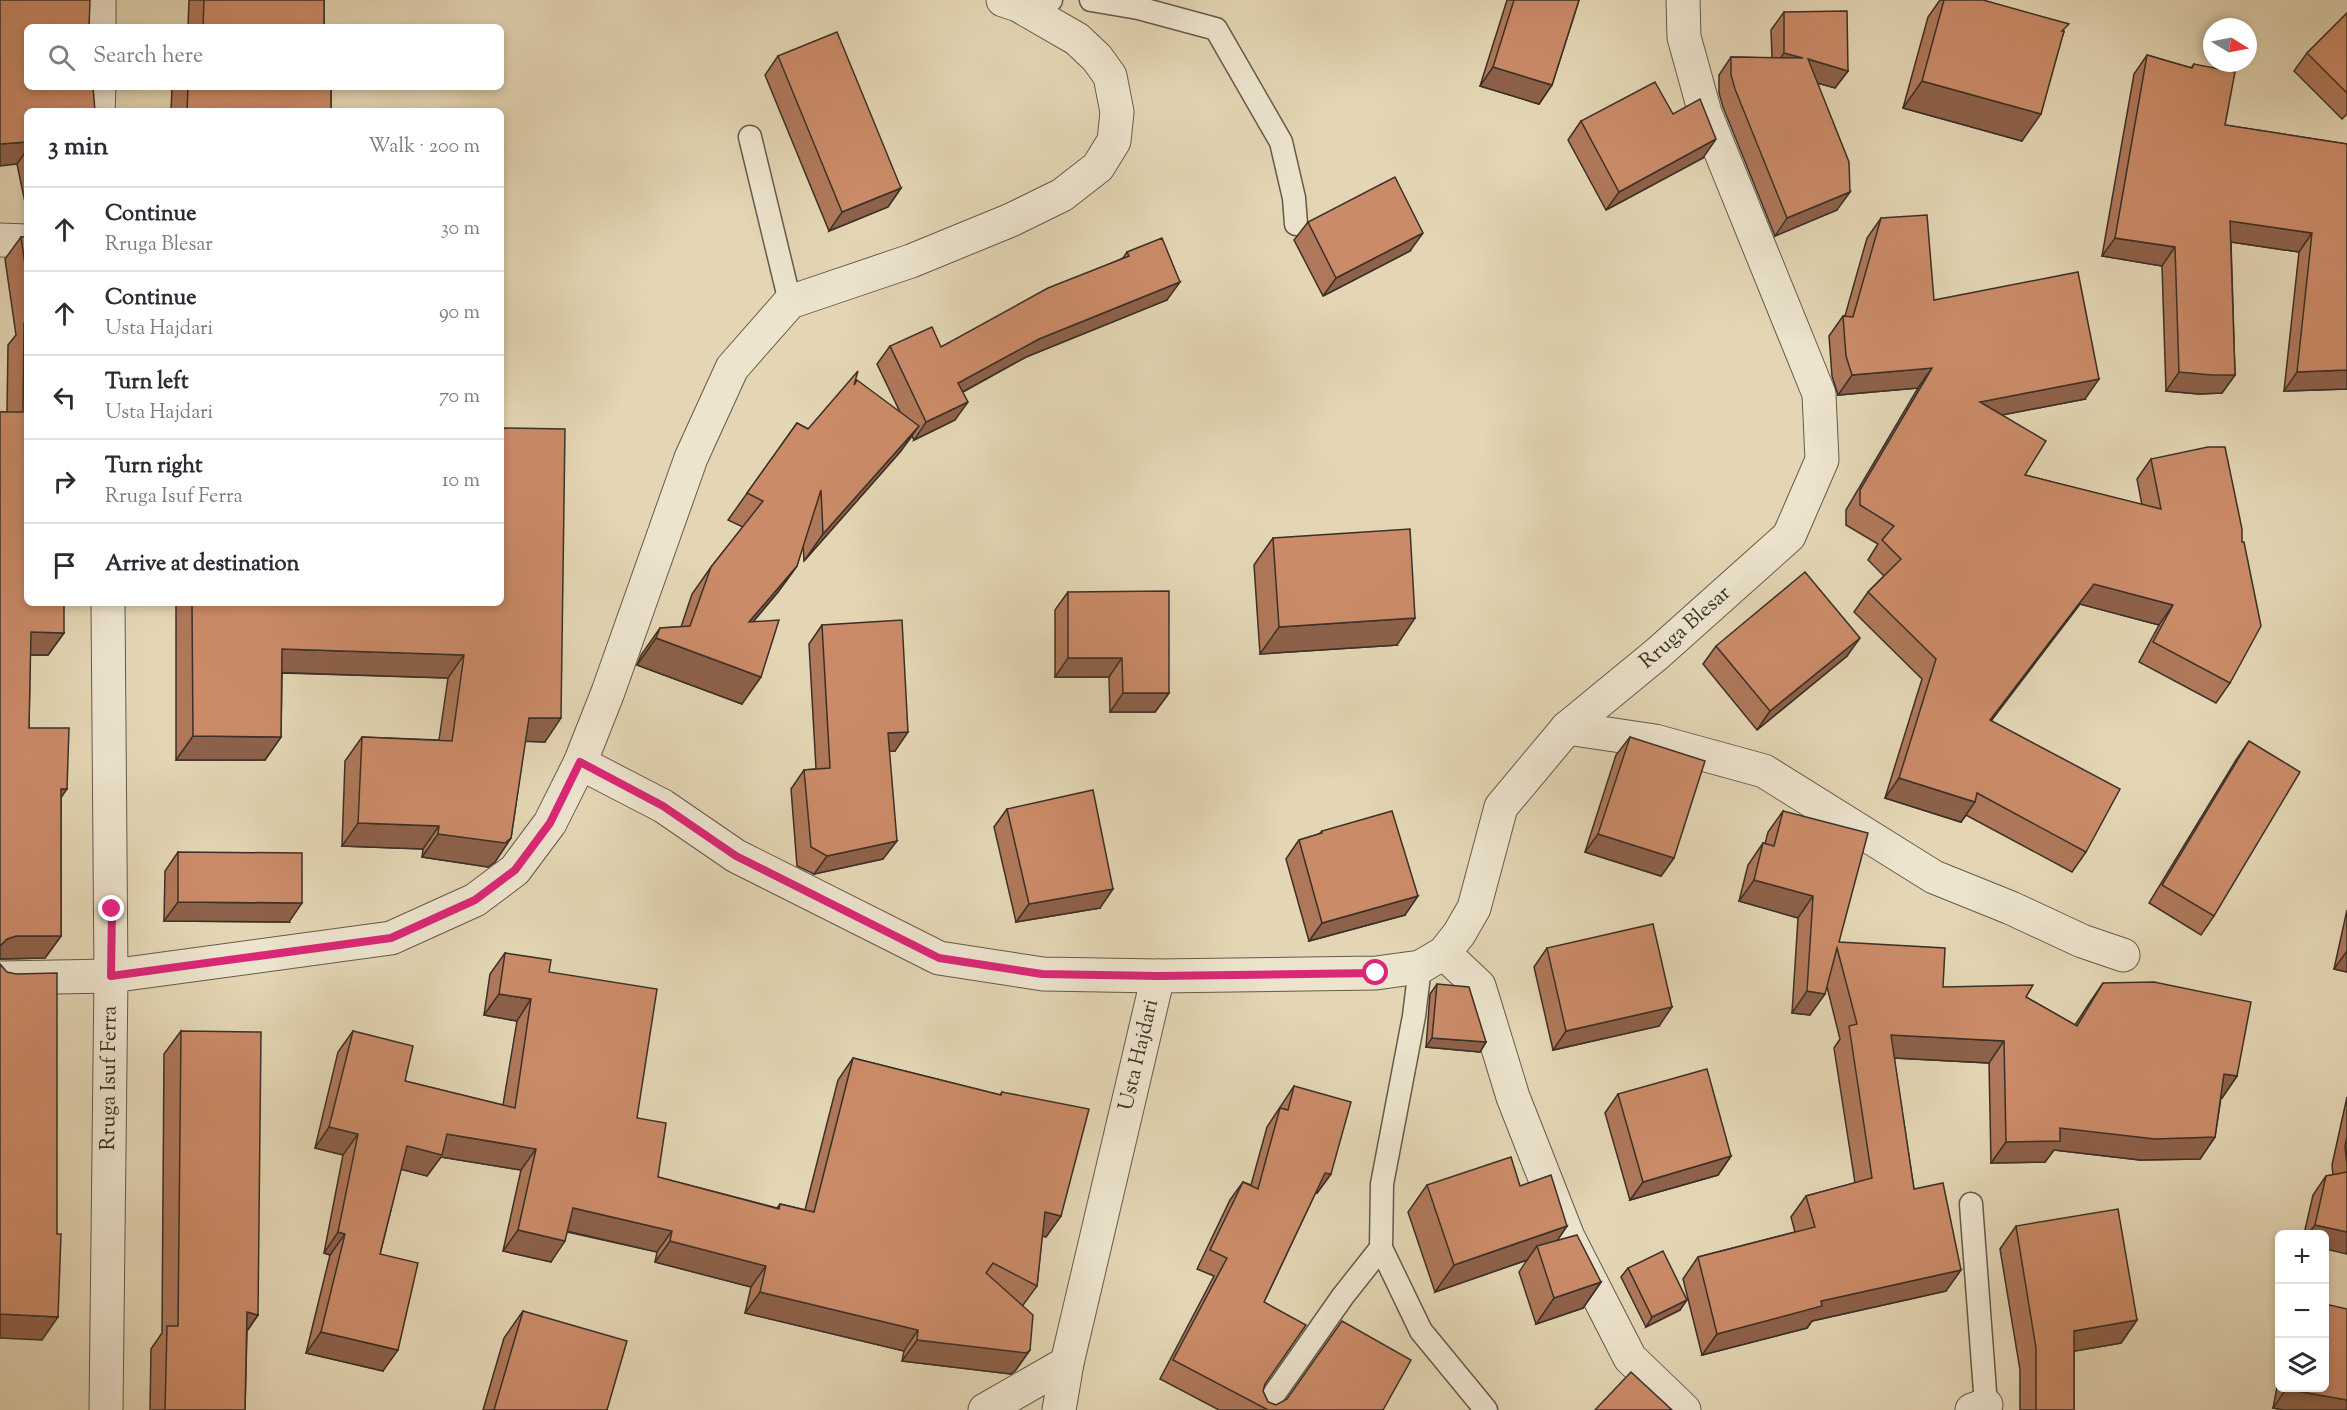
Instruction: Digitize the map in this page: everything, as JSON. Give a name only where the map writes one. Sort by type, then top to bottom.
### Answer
[{"type":"street","points":[[99,0],[99,24]]},
{"type":"street","name":"Rruga Blesar","points":[[1432,959],[1459,934],[1474,908],[1502,807],[1567,728],[1657,654],[1788,536],[1822,460],[1818,394],[1705,114],[1684,37],[1683,0]]},
{"type":"street","points":[[0,978],[111,976],[391,938],[475,900],[515,870],[550,823],[580,762],[608,692],[691,458],[732,368],[790,302],[911,261],[1011,220],[1062,195],[1098,167],[1114,141],[1117,112],[1110,76],[1097,58],[1077,39],[1011,2]]},
{"type":"street","points":[[98,108],[99,90]]},
{"type":"street","points":[[0,240],[24,241]]},
{"type":"street","name":"Rruga Isuf Ferra","points":[[106,1410],[111,976],[108,606]]},
{"type":"street","points":[[1567,728],[1655,741],[1764,771],[1934,877],[2011,908],[2082,941],[2123,955]]},
{"type":"street","name":"Usta Hajdari","points":[[580,762],[663,806],[736,856],[939,958],[1042,974],[1158,976],[1067,1363],[1059,1410]]},
{"type":"street","points":[[1158,976],[1376,973],[1432,959],[1479,986],[1513,1097],[1568,1237],[1630,1358],[1684,1410]]},
{"type":"street","points":[[985,1410],[1067,1363]]},
{"type":"lane","points":[[1011,2],[1051,0]]},
{"type":"lane","points":[[1091,0],[1138,8],[1216,29],[1281,142],[1294,198],[1296,224]]},
{"type":"lane","points":[[750,138],[790,302]]},
{"type":"lane","points":[[1432,959],[1414,1016],[1382,1184],[1381,1248],[1421,1331],[1486,1410]]},
{"type":"lane","points":[[1971,1204],[1979,1408]]},
{"type":"lane","points":[[1263,1410],[1343,1296],[1381,1248]]},
{"type":"building","points":[[0,0],[90,0],[89,24],[24,24],[24,90],[93,90],[95,108],[24,108],[24,142],[0,144]]},
{"type":"building","points":[[204,0],[324,0],[324,24],[203,24]]},
{"type":"building","points":[[1514,0],[1579,0],[1552,85],[1493,67]]},
{"type":"building","points":[[1944,0],[1983,0],[2069,24],[2062,31],[2064,31],[2041,114],[1922,81]]},
{"type":"building","points":[[1847,11],[1848,71],[1808,59],[1849,162],[1850,192],[1787,218],[1735,89],[1731,75],[1731,57],[1803,58],[1784,53],[1784,12]]},
{"type":"building","points":[[2347,13],[2347,93],[2307,53]]},
{"type":"building","points":[[837,32],[901,188],[842,212],[778,56]]},
{"type":"building","points":[[2147,55],[2192,68],[2194,64],[2203,66],[2203,72],[2235,72],[2225,125],[2347,144],[2347,370],[2297,372],[2312,233],[2230,221],[2235,375],[2179,372],[2175,247],[2115,238]]},
{"type":"building","points":[[1655,82],[1673,114],[1700,99],[1716,139],[1619,192],[1581,121]]},
{"type":"building","points":[[188,90],[331,90],[331,108],[187,108]]},
{"type":"building","points":[[1395,177],[1423,233],[1336,278],[1308,222]]},
{"type":"building","points":[[1927,215],[1934,300],[2078,272],[2099,379],[1980,402],[2046,441],[2025,475],[2161,509],[2151,459],[2208,447],[2225,447],[2242,529],[2242,542],[2244,542],[2261,626],[2230,683],[2153,642],[2173,605],[2094,584],[1990,720],[2120,789],[2086,852],[1977,793],[1975,802],[1899,778],[1936,659],[1868,592],[1901,559],[1882,540],[1894,526],[1860,505],[1860,490],[1932,368],[1852,375],[1846,356],[1843,316],[1853,317],[1881,218]]},
{"type":"building","points":[[21,237],[24,237],[24,258]]},
{"type":"building","points":[[1162,238],[1180,282],[1039,339],[958,383],[968,402],[926,422],[890,346],[932,327],[941,347],[1048,288],[1129,256],[1127,252]]},
{"type":"building","points":[[24,323],[24,606],[64,606],[64,633],[31,632],[29,728],[69,728],[67,789],[61,789],[61,936],[16,936],[7,939],[0,946],[0,412],[23,412]]},
{"type":"building","points":[[858,371],[854,385],[857,380],[919,426],[823,534],[821,490],[797,566],[749,622],[779,620],[761,677],[656,638],[660,628],[690,626],[711,567],[763,501],[747,493],[797,423],[808,429]]},
{"type":"building","points":[[504,428],[565,429],[561,718],[529,718],[511,838],[505,843],[438,834],[439,826],[358,823],[362,737],[452,741],[464,655],[282,649],[281,737],[193,736],[192,606],[504,606]]},
{"type":"building","points":[[1410,529],[1415,618],[1279,627],[1273,538]]},
{"type":"building","points":[[1805,572],[1860,638],[1770,711],[1716,646]]},
{"type":"building","points":[[1169,591],[1169,693],[1123,693],[1122,658],[1068,658],[1068,592]]},
{"type":"building","points":[[902,620],[908,732],[888,733],[897,841],[827,856],[811,847],[804,770],[830,768],[822,625]]},
{"type":"building","points":[[1630,737],[1705,761],[1674,858],[1598,834]]},
{"type":"building","points":[[2249,741],[2300,772],[2214,916],[2162,885]]},
{"type":"building","points":[[1093,790],[1113,889],[1029,904],[1007,809]]},
{"type":"building","points":[[1392,811],[1418,896],[1322,923],[1299,840]]},
{"type":"building","points":[[1783,811],[1868,833],[1839,942],[1945,948],[1943,987],[2033,985],[2026,997],[2077,1026],[2103,983],[2154,982],[2251,1002],[2237,1076],[2224,1074],[2215,1137],[2155,1139],[2060,1128],[2060,1141],[2006,1142],[2004,1041],[1891,1035],[1914,1189],[1943,1183],[1961,1270],[1821,1301],[1822,1306],[1717,1334],[1698,1257],[1815,1227],[1806,1196],[1872,1178],[1849,1026],[1857,1024],[1837,948],[1825,994],[1807,991],[1813,896],[1754,880],[1763,843],[1774,846]]},
{"type":"building","points":[[178,852],[302,853],[302,903],[178,902]]},
{"type":"building","points":[[1653,924],[1672,1007],[1566,1031],[1547,948]]},
{"type":"building","points":[[505,953],[551,960],[549,972],[657,989],[637,1118],[666,1123],[658,1177],[779,1209],[780,1204],[814,1212],[853,1058],[1001,1095],[1002,1092],[1089,1109],[1061,1216],[1045,1212],[1037,1286],[993,1263],[986,1273],[1033,1315],[1030,1350],[1026,1353],[917,1340],[918,1330],[760,1292],[766,1266],[670,1241],[672,1231],[573,1208],[565,1241],[518,1230],[536,1149],[447,1134],[442,1155],[407,1146],[380,1254],[418,1263],[398,1350],[321,1332],[345,1234],[338,1232],[358,1134],[329,1127],[353,1031],[413,1046],[405,1081],[515,1108],[531,999],[499,994]]},
{"type":"building","points":[[0,964],[7,972],[16,974],[57,973],[57,1234],[61,1234],[58,1317],[0,1314]]},
{"type":"building","points":[[1437,984],[1469,987],[1486,1042],[1432,1038]]},
{"type":"building","points":[[181,1031],[261,1032],[258,1315],[247,1312],[245,1410],[165,1410],[167,1326],[178,1326]]},
{"type":"building","points":[[1707,1069],[1731,1156],[1643,1182],[1618,1094]]},
{"type":"building","points":[[1294,1086],[1351,1102],[1331,1174],[1325,1173],[1264,1302],[1306,1325],[1265,1384],[1263,1391],[1268,1402],[1276,1405],[1287,1399],[1342,1321],[1411,1360],[1383,1410],[1268,1410],[1173,1360],[1227,1258],[1210,1250],[1243,1182],[1258,1189],[1280,1108],[1288,1110]]},
{"type":"building","points":[[2347,1137],[2347,1166],[2345,1146]]},
{"type":"building","points":[[1511,1157],[1520,1186],[1551,1175],[1567,1226],[1454,1265],[1427,1185]]},
{"type":"building","points":[[2347,1172],[2347,1232],[2315,1225],[2326,1176]]},
{"type":"building","points":[[2118,1209],[2137,1320],[2074,1331],[2074,1410],[2036,1410],[2036,1348],[2016,1226]]},
{"type":"building","points":[[1577,1235],[1601,1282],[1554,1298],[1537,1246]]},
{"type":"building","points":[[1663,1251],[1687,1300],[1652,1317],[1628,1268]]},
{"type":"building","points":[[2329,1305],[2347,1309],[2347,1400],[2303,1392],[2329,1392]]},
{"type":"building","points":[[523,1311],[627,1341],[607,1410],[494,1410]]},
{"type":"building","points":[[1631,1372],[1672,1410],[1595,1410]]},
{"type":"route","points":[[112,909],[111,976],[391,938],[475,900],[515,870],[550,823],[580,762],[663,806],[736,856],[939,958],[1042,974],[1158,976],[1376,973]]}]
